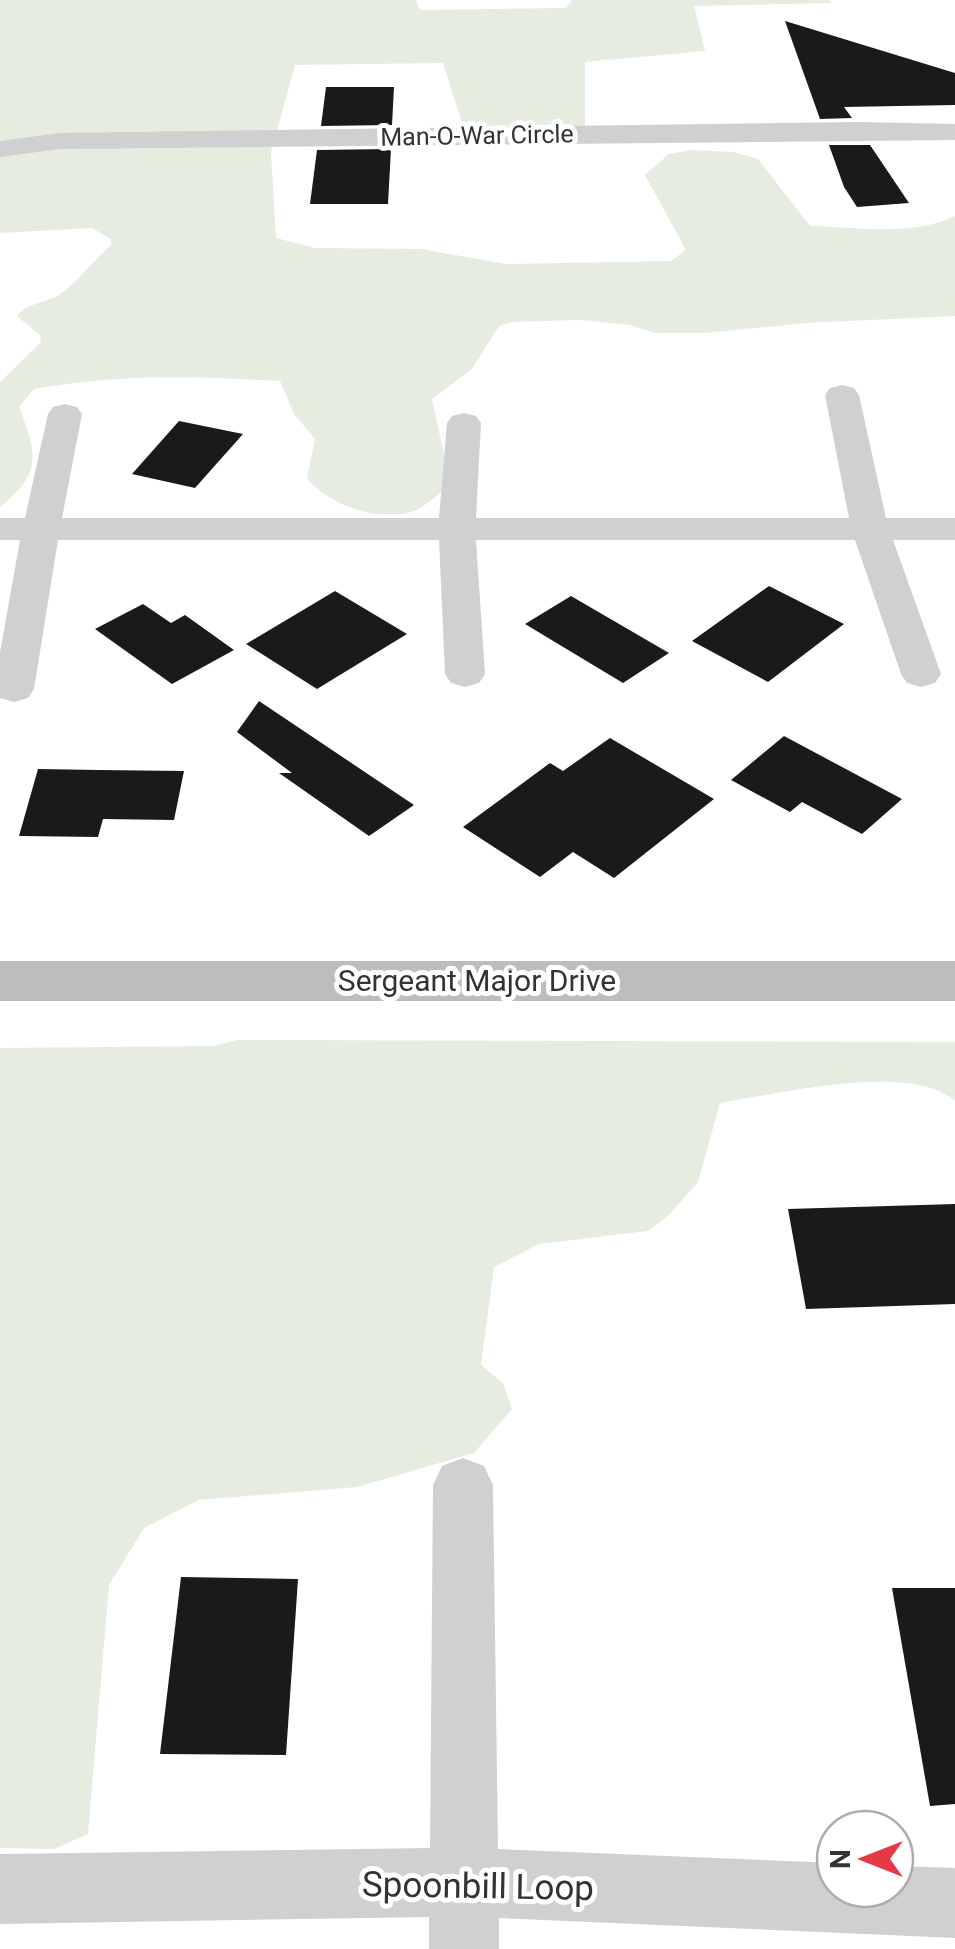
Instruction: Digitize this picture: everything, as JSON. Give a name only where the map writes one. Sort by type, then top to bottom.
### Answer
[{"type":"street","name":"Man-O-War Circle","points":[[0,149],[60,141],[955,132]]},
{"type":"street","points":[[842,395],[869,526],[921,674]]},
{"type":"street","points":[[14,690],[40,528],[66,414]]},
{"type":"street","points":[[464,423],[457,532],[466,674]]},
{"type":"street","points":[[0,528],[457,532],[869,526],[955,529]]},
{"type":"street","name":"Sergeant Major Drive","points":[[0,981],[955,981]]},
{"type":"street","points":[[463,1485],[464,1949]]},
{"type":"street","name":"Spoonbill Loop","points":[[0,1888],[462,1882],[955,1903]]},
{"type":"shaded area","points":[[0,0],[416,0],[420,10],[566,8],[572,0],[830,0],[831,3],[694,6],[705,51],[585,62],[585,131],[464,129],[443,63],[295,65],[271,152],[276,238],[315,248],[421,249],[506,264],[671,261],[686,250],[645,175],[669,154],[692,150],[733,152],[758,159],[810,226],[902,229],[955,216],[955,316],[806,323],[706,333],[654,333],[630,325],[579,320],[512,322],[499,326],[472,369],[432,399],[450,483],[422,507],[402,514],[376,514],[350,507],[326,495],[307,478],[315,439],[294,414],[280,381],[157,378],[34,389],[19,407],[30,438],[30,473],[0,507],[0,382],[41,342],[40,335],[17,316],[66,290],[111,245],[111,239],[92,228],[0,233]]},
{"type":"shaded area","points":[[238,1040],[955,1042],[955,1101],[935,1089],[877,1082],[808,1088],[720,1103],[698,1182],[668,1216],[648,1231],[539,1244],[494,1267],[481,1365],[503,1383],[512,1409],[474,1453],[357,1487],[199,1500],[144,1528],[109,1585],[88,1834],[54,1849],[0,1848],[0,1048],[213,1046]]},
{"type":"building","points":[[785,21],[955,73],[955,105],[844,107],[852,118],[820,119]]},
{"type":"building","points":[[326,87],[394,87],[392,125],[321,126]]},
{"type":"building","points":[[829,145],[870,145],[909,203],[857,207],[844,187]]},
{"type":"building","points":[[391,149],[388,204],[310,204],[317,150]]},
{"type":"building","points":[[179,421],[243,434],[195,488],[132,474]]},
{"type":"building","points":[[769,586],[844,624],[768,682],[692,641]]},
{"type":"building","points":[[335,591],[407,634],[317,689],[246,644]]},
{"type":"building","points":[[571,596],[669,653],[623,683],[525,624]]},
{"type":"building","points":[[143,604],[171,623],[185,615],[234,650],[172,684],[95,629]]},
{"type":"building","points":[[259,701],[414,805],[369,836],[279,773],[292,773],[237,732]]},
{"type":"building","points":[[784,736],[902,799],[862,834],[802,802],[790,812],[731,780]]},
{"type":"building","points":[[610,738],[714,799],[614,878],[573,852],[540,877],[463,827],[550,763],[563,771]]},
{"type":"building","points":[[38,769],[184,771],[174,820],[103,819],[98,837],[19,836]]},
{"type":"building","points":[[955,1204],[955,1304],[806,1309],[788,1209]]},
{"type":"building","points":[[181,1577],[298,1579],[286,1755],[160,1754]]},
{"type":"building","points":[[892,1588],[955,1588],[955,1804],[930,1806]]}]
